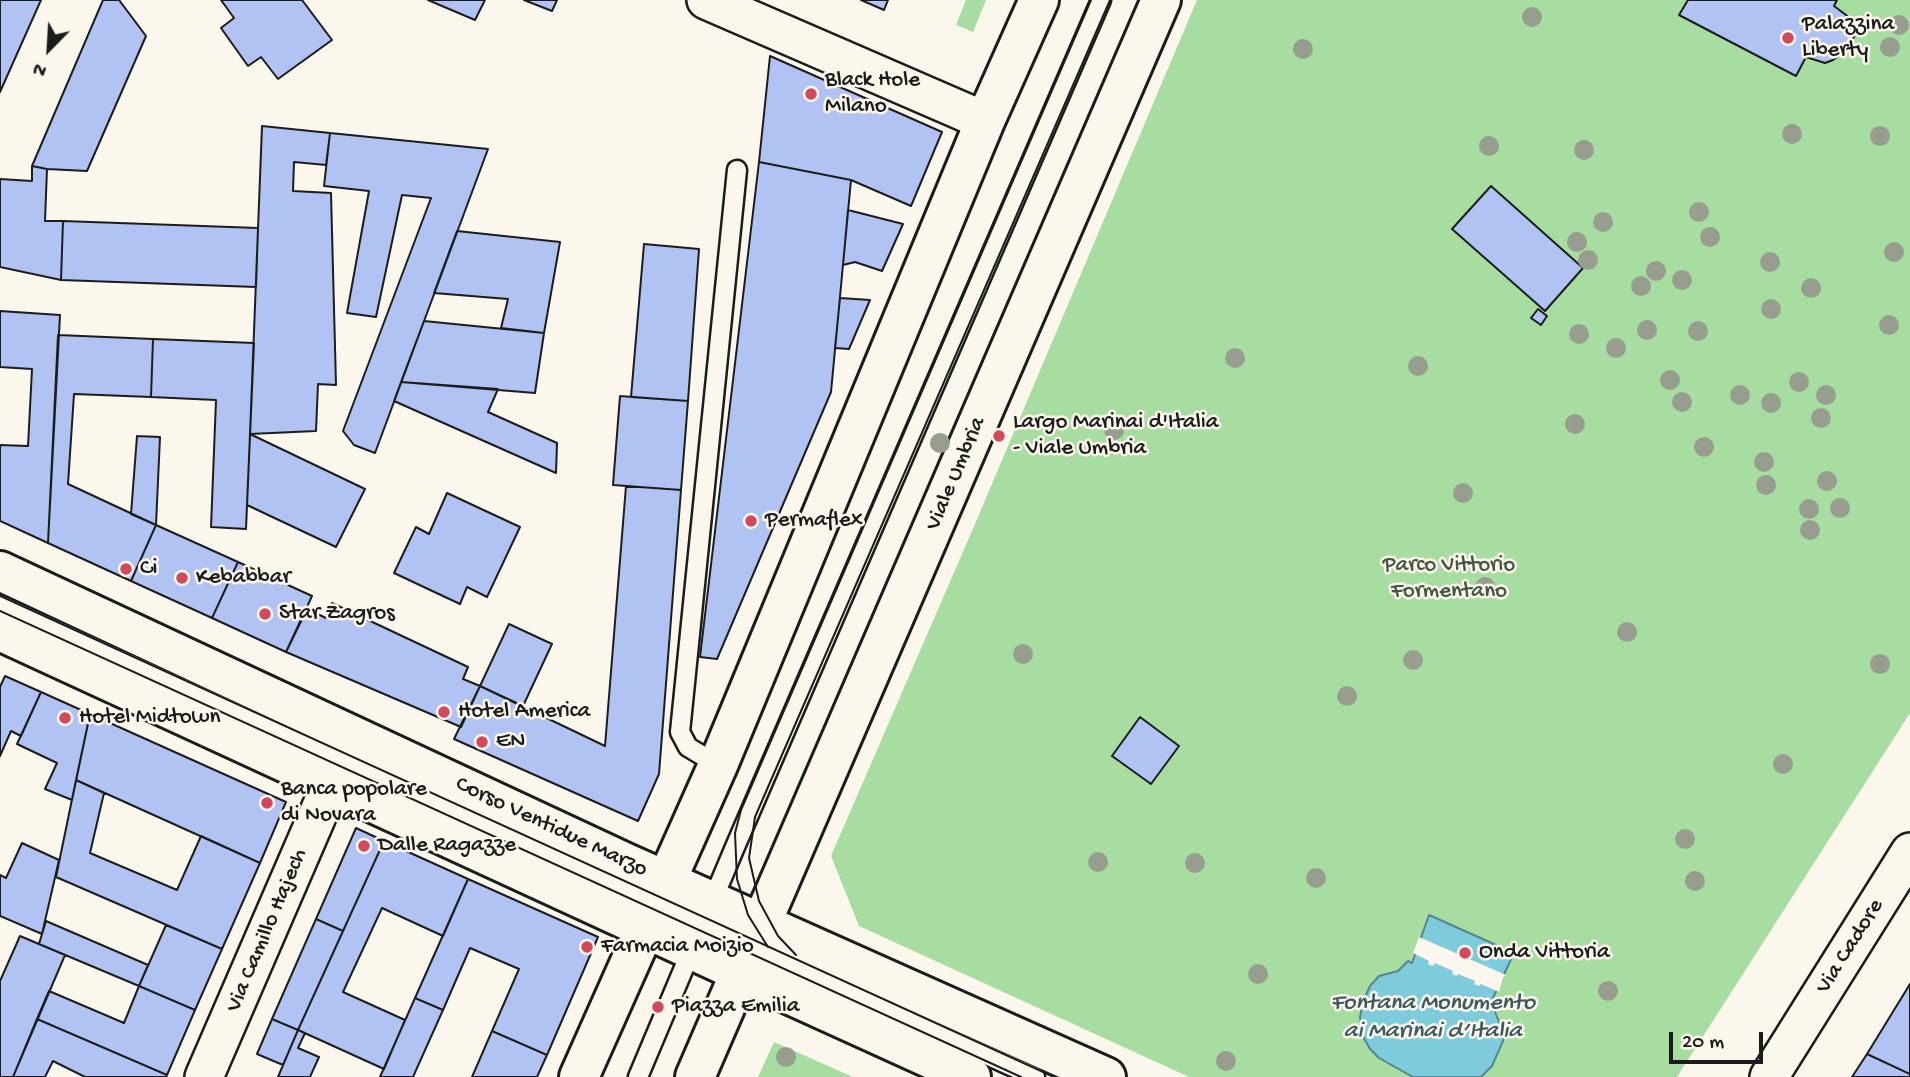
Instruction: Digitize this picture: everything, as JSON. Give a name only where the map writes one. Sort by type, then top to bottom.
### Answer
[{"type":"main road","points":[[579,1077],[718,765],[985,121],[1039,0]]},
{"type":"main road","name":"Viale Umbria","points":[[752,948],[1161,0]]},
{"type":"main road","name":"Corso Ventidue Marzo","points":[[0,571],[656,905],[752,948],[971,1077]]},
{"type":"main road","name":"Corso Ventidue Marzo","points":[[0,631],[331,784],[656,905],[752,948],[1106,1077]]},
{"type":"main road","points":[[695,1077],[752,948]]},
{"type":"street","points":[[706,0],[985,121]]},
{"type":"street","name":"Via Camillo Hajech","points":[[204,1077],[331,784]]},
{"type":"street","name":"Via Cadore","points":[[1769,1077],[1910,852]]},
{"type":"lane","points":[[638,1077],[1101,0]]},
{"type":"lane","points":[[718,765],[688,747],[680,732],[737,170]]},
{"type":"lane","points":[[0,605],[656,905]]},
{"type":"lane","name":"Corso Ventidue Marzo","points":[[752,948],[1035,1077]]},
{"type":"green space","points":[[966,0],[986,0],[973,32],[956,25]]},
{"type":"green space","name":"Parco Vittorio Formentano","points":[[1197,0],[1910,0],[1910,713],[1677,1077],[1189,1077],[859,926],[831,856]]},
{"type":"green space","points":[[774,1042],[853,1077],[758,1077]]},
{"type":"water","name":"Fontana Monumento ai Marinai d’Italia","points":[[1429,915],[1514,953],[1493,998],[1496,1000],[1494,1009],[1504,1035],[1503,1041],[1492,1066],[1481,1077],[1413,1077],[1379,1058],[1362,1035],[1360,1017],[1370,986],[1379,976],[1398,971],[1408,961],[1412,963]]},
{"type":"pier","points":[[1419,937],[1506,975],[1499,992],[1481,984],[1474,984],[1475,981],[1452,974],[1453,971],[1435,963],[1433,966],[1428,964],[1429,961],[1413,953]]},
{"type":"building","points":[[0,0],[41,0],[0,92]]},
{"type":"building","points":[[103,0],[119,0],[146,36],[87,171],[32,166]]},
{"type":"building","points":[[221,0],[302,0],[332,40],[278,79],[261,57],[248,66],[221,28],[234,18]]},
{"type":"building","points":[[428,0],[485,0],[475,20]]},
{"type":"building","points":[[524,0],[557,0],[552,11]]},
{"type":"building","points":[[861,0],[888,0],[884,10]]},
{"type":"building","name":"Palazzina Liberty","points":[[1688,0],[1837,0],[1834,6],[1850,18],[1855,35],[1846,52],[1833,60],[1825,63],[1806,57],[1796,76],[1679,15]]},
{"type":"building","name":"Black Hole Milano","points":[[770,56],[942,132],[911,206],[851,180],[759,162]]},
{"type":"building","points":[[262,126],[330,133],[326,165],[294,162],[293,191],[331,193],[336,385],[318,384],[316,431],[250,434]]},
{"type":"building","points":[[330,133],[488,149],[375,453],[354,445],[343,431],[431,198],[402,195],[376,317],[347,313],[369,191],[324,186]]},
{"type":"building","points":[[759,162],[851,180],[831,392],[717,659],[700,657]]},
{"type":"building","points":[[32,166],[47,169],[45,221],[63,221],[61,280],[0,267],[0,179],[32,181]]},
{"type":"building","points":[[1491,186],[1583,268],[1545,311],[1452,229]]},
{"type":"building","points":[[848,210],[903,224],[882,271],[855,262],[843,265]]},
{"type":"building","points":[[63,221],[258,228],[256,287],[61,280]]},
{"type":"building","points":[[457,231],[560,242],[544,333],[501,328],[508,299],[434,293]]},
{"type":"building","points":[[644,244],[699,249],[688,401],[631,397]]},
{"type":"building","points":[[840,298],[870,300],[849,349],[835,348]]},
{"type":"building","points":[[1538,309],[1547,316],[1541,325],[1531,318]]},
{"type":"building","points":[[0,311],[60,315],[48,543],[0,521],[0,445],[28,446],[32,369],[0,367]]},
{"type":"building","points":[[424,321],[544,333],[535,393],[401,382]]},
{"type":"building","points":[[58,335],[153,339],[151,397],[74,394],[68,484],[156,525],[131,581],[48,543]]},
{"type":"building","points":[[153,339],[254,343],[246,529],[211,527],[216,400],[151,397]]},
{"type":"building","points":[[401,382],[498,389],[488,412],[557,443],[556,473],[394,401]]},
{"type":"building","points":[[620,396],[688,401],[681,490],[613,485]]},
{"type":"building","points":[[250,434],[365,489],[336,547],[247,505]]},
{"type":"building","points":[[137,436],[160,437],[156,525],[131,514]]},
{"type":"building","points":[[626,486],[681,490],[659,774],[638,821],[454,739],[480,686],[605,746]]},
{"type":"building","points":[[447,493],[520,527],[487,597],[467,587],[460,604],[394,573],[416,527],[429,534]]},
{"type":"building","points":[[156,525],[238,562],[212,618],[131,581]]},
{"type":"building","points":[[238,562],[312,596],[286,652],[212,618]]},
{"type":"building","points":[[332,603],[468,667],[463,679],[480,686],[461,727],[286,652],[307,609],[326,618]]},
{"type":"building","points":[[509,624],[552,644],[523,706],[480,686]]},
{"type":"building","points":[[5,676],[41,692],[21,736],[11,731],[0,756],[0,687]]},
{"type":"building","points":[[41,692],[90,714],[72,800],[45,789],[57,763],[17,744]]},
{"type":"building","points":[[90,714],[286,802],[260,863],[76,780]]},
{"type":"building","points":[[1140,717],[1179,746],[1151,784],[1112,756]]},
{"type":"building","points":[[76,780],[104,793],[90,853],[177,890],[201,836],[260,863],[222,949],[56,877]]},
{"type":"building","points":[[356,828],[384,841],[343,931],[316,919]]},
{"type":"building","points":[[384,841],[468,879],[443,936],[382,908],[343,992],[405,1020],[384,1069],[298,1030]]},
{"type":"building","points":[[22,843],[59,860],[42,934],[0,916],[0,875],[6,878]]},
{"type":"building","points":[[468,879],[598,937],[547,1055],[492,1031],[519,969],[470,948],[443,1010],[415,998]]},
{"type":"building","points":[[316,919],[343,931],[298,1030],[272,1019]]},
{"type":"building","points":[[46,921],[148,965],[139,986],[39,944]]},
{"type":"building","points":[[166,925],[222,949],[195,1010],[139,986]]},
{"type":"building","points":[[20,936],[65,955],[13,1077],[0,1077],[0,981]]},
{"type":"building","points":[[1910,984],[1910,1074],[1867,1054]]},
{"type":"building","points":[[139,986],[195,1010],[167,1075],[37,1019],[49,991],[124,1023]]},
{"type":"building","points":[[415,998],[443,1010],[413,1077],[380,1077]]},
{"type":"building","points":[[37,1019],[167,1075],[85,1077],[53,1061],[45,1077],[13,1077]]},
{"type":"building","points":[[272,1019],[298,1030],[283,1065],[257,1054]]},
{"type":"building","points":[[298,1030],[305,1033],[298,1048],[319,1057],[310,1077],[278,1077]]},
{"type":"building","points":[[492,1031],[547,1055],[537,1077],[472,1077]]},
{"type":"building","points":[[1867,1054],[1910,1074],[1910,1077],[1852,1077]]},
{"type":"tram line","points":[[768,947],[748,915],[737,879],[735,833],[741,810],[1091,0]]},
{"type":"tram line","points":[[796,955],[778,936],[759,901],[749,858],[755,817],[1110,0]]},
{"type":"tram line","points":[[0,596],[1054,1077]]},
{"type":"tram line","points":[[0,611],[1021,1077]]},
{"type":"place","name":"Palazzina Liberty","points":[[1788,38]]},
{"type":"place","name":"Black Hole Milano","points":[[811,94]]},
{"type":"place","name":"Largo Marinai d'Italia - Viale Umbria","points":[[999,436]]},
{"type":"place","name":"Permaflex","points":[[751,521]]},
{"type":"place","name":"Ci","points":[[126,569]]},
{"type":"place","name":"Kebabbar","points":[[182,578]]},
{"type":"place","name":"Star Zagros","points":[[265,614]]},
{"type":"place","name":"Hotel America","points":[[444,712]]},
{"type":"place","name":"Hotel Midtown","points":[[65,718]]},
{"type":"place","name":"EN","points":[[482,742]]},
{"type":"place","name":"Banca popolare di Novara","points":[[267,803]]},
{"type":"place","name":"Dalle Ragazze","points":[[364,846]]},
{"type":"place","name":"Farmacia Moizio","points":[[587,947]]},
{"type":"place","name":"Onda Vittoria","points":[[1465,953]]},
{"type":"place","name":"Piazza Emilia","points":[[658,1007]]}]
